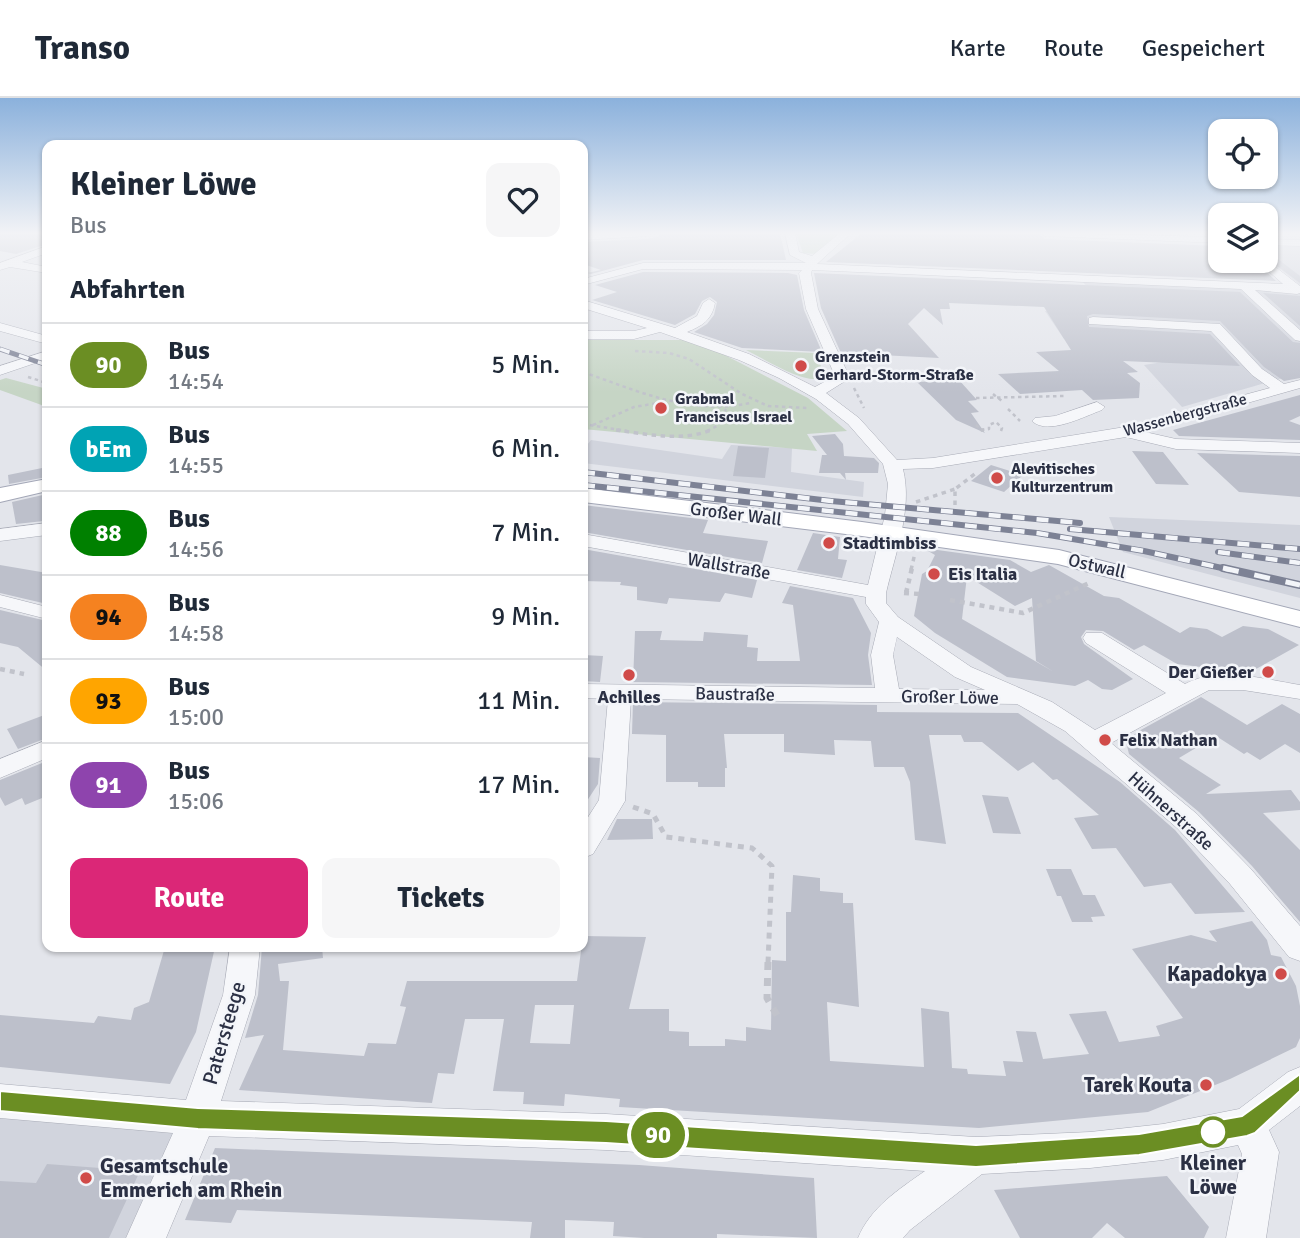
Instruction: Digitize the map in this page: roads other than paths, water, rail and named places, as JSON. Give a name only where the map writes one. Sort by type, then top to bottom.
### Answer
[{"type":"main road","points":[[0,495],[42,486]]},
{"type":"main road","name":"Großer Wall","points":[[588,496],[889,533]]},
{"type":"main road","name":"Ostwall","points":[[889,533],[1000,547],[1117,570],[1300,619]]},
{"type":"street","points":[[806,286],[811,309],[842,378],[814,393]]},
{"type":"street","points":[[1244,286],[1300,337]]},
{"type":"street","points":[[1247,286],[1298,290]]},
{"type":"street","points":[[675,333],[703,319],[708,314],[709,303]]},
{"type":"street","points":[[588,306],[751,359],[832,404],[863,429],[895,471],[896,502],[876,593]]},
{"type":"street","points":[[1093,321],[1215,327],[1257,372],[1282,389]]},
{"type":"street","points":[[0,327],[42,339]]},
{"type":"street","points":[[588,335],[634,335],[659,328]]},
{"type":"street","points":[[0,371],[42,357]]},
{"type":"street","name":"Wassenbergstraße","points":[[891,465],[933,463],[1126,432],[1300,384]]},
{"type":"street","points":[[1040,421],[1056,421],[1097,407]]},
{"type":"street","points":[[1126,432],[1177,444],[1300,449]]},
{"type":"street","points":[[0,536],[42,530]]},
{"type":"street","name":"Wallstraße","points":[[588,541],[876,593]]},
{"type":"street","name":"Großer Löwe","points":[[876,593],[876,604],[890,622],[963,672],[1021,698]]},
{"type":"street","points":[[0,601],[42,612]]},
{"type":"street","name":"Großer Löwe","points":[[890,622],[882,655],[888,696],[1021,698]]},
{"type":"street","points":[[1094,638],[1184,694]]},
{"type":"street","points":[[1091,742],[1205,683],[1243,683],[1300,692]]},
{"type":"street","name":"Baustraße","points":[[588,691],[888,696]]},
{"type":"street","points":[[588,839],[612,801],[620,692]]},
{"type":"street","name":"Hühnerstraße","points":[[1021,698],[1074,725],[1187,821],[1240,876],[1300,948]]},
{"type":"street","points":[[0,769],[42,750]]},
{"type":"street","name":"Patersteege","points":[[198,1118],[239,995],[243,952]]},
{"type":"street","points":[[0,1101],[198,1118],[606,1132],[976,1156],[1090,1150],[1163,1142],[1247,1125],[1300,1084]]},
{"type":"street","points":[[146,1238],[198,1118]]},
{"type":"street","points":[[1245,1238],[1261,1152],[1247,1125]]},
{"type":"street","points":[[878,1238],[896,1216],[976,1156]]},
{"type":"railway","points":[[0,349],[42,363]]},
{"type":"railway","points":[[588,473],[831,501],[1080,523]]},
{"type":"railway","points":[[588,486],[1037,533],[1144,551],[1231,570]]},
{"type":"railway","points":[[1070,529],[1300,549]]},
{"type":"railway","points":[[1218,552],[1300,563]]},
{"type":"railway","points":[[1223,568],[1300,585]]},
{"type":"place","name":"Grenzstein Gerhard-Storm-Straße","points":[[801,366]]},
{"type":"place","name":"Grabmal Franciscus Israel","points":[[661,408]]},
{"type":"place","name":"Alevitisches Kulturzentrum","points":[[997,478]]},
{"type":"place","name":"Stadtimbiss","points":[[829,543]]},
{"type":"place","name":"Eis Italia","points":[[934,574]]},
{"type":"place","name":"Der Gießer","points":[[1268,672]]},
{"type":"place","name":"Achilles","points":[[629,675]]},
{"type":"place","name":"Felix Nathan","points":[[1105,740]]},
{"type":"place","name":"Kapadokya","points":[[1281,974]]},
{"type":"place","name":"Tarek Kouta","points":[[1206,1085]]},
{"type":"place","name":"Kleiner Löwe","points":[[1213,1132]]},
{"type":"place","name":"Gesamtschule Emmerich am Rhein","points":[[86,1178]]}]
